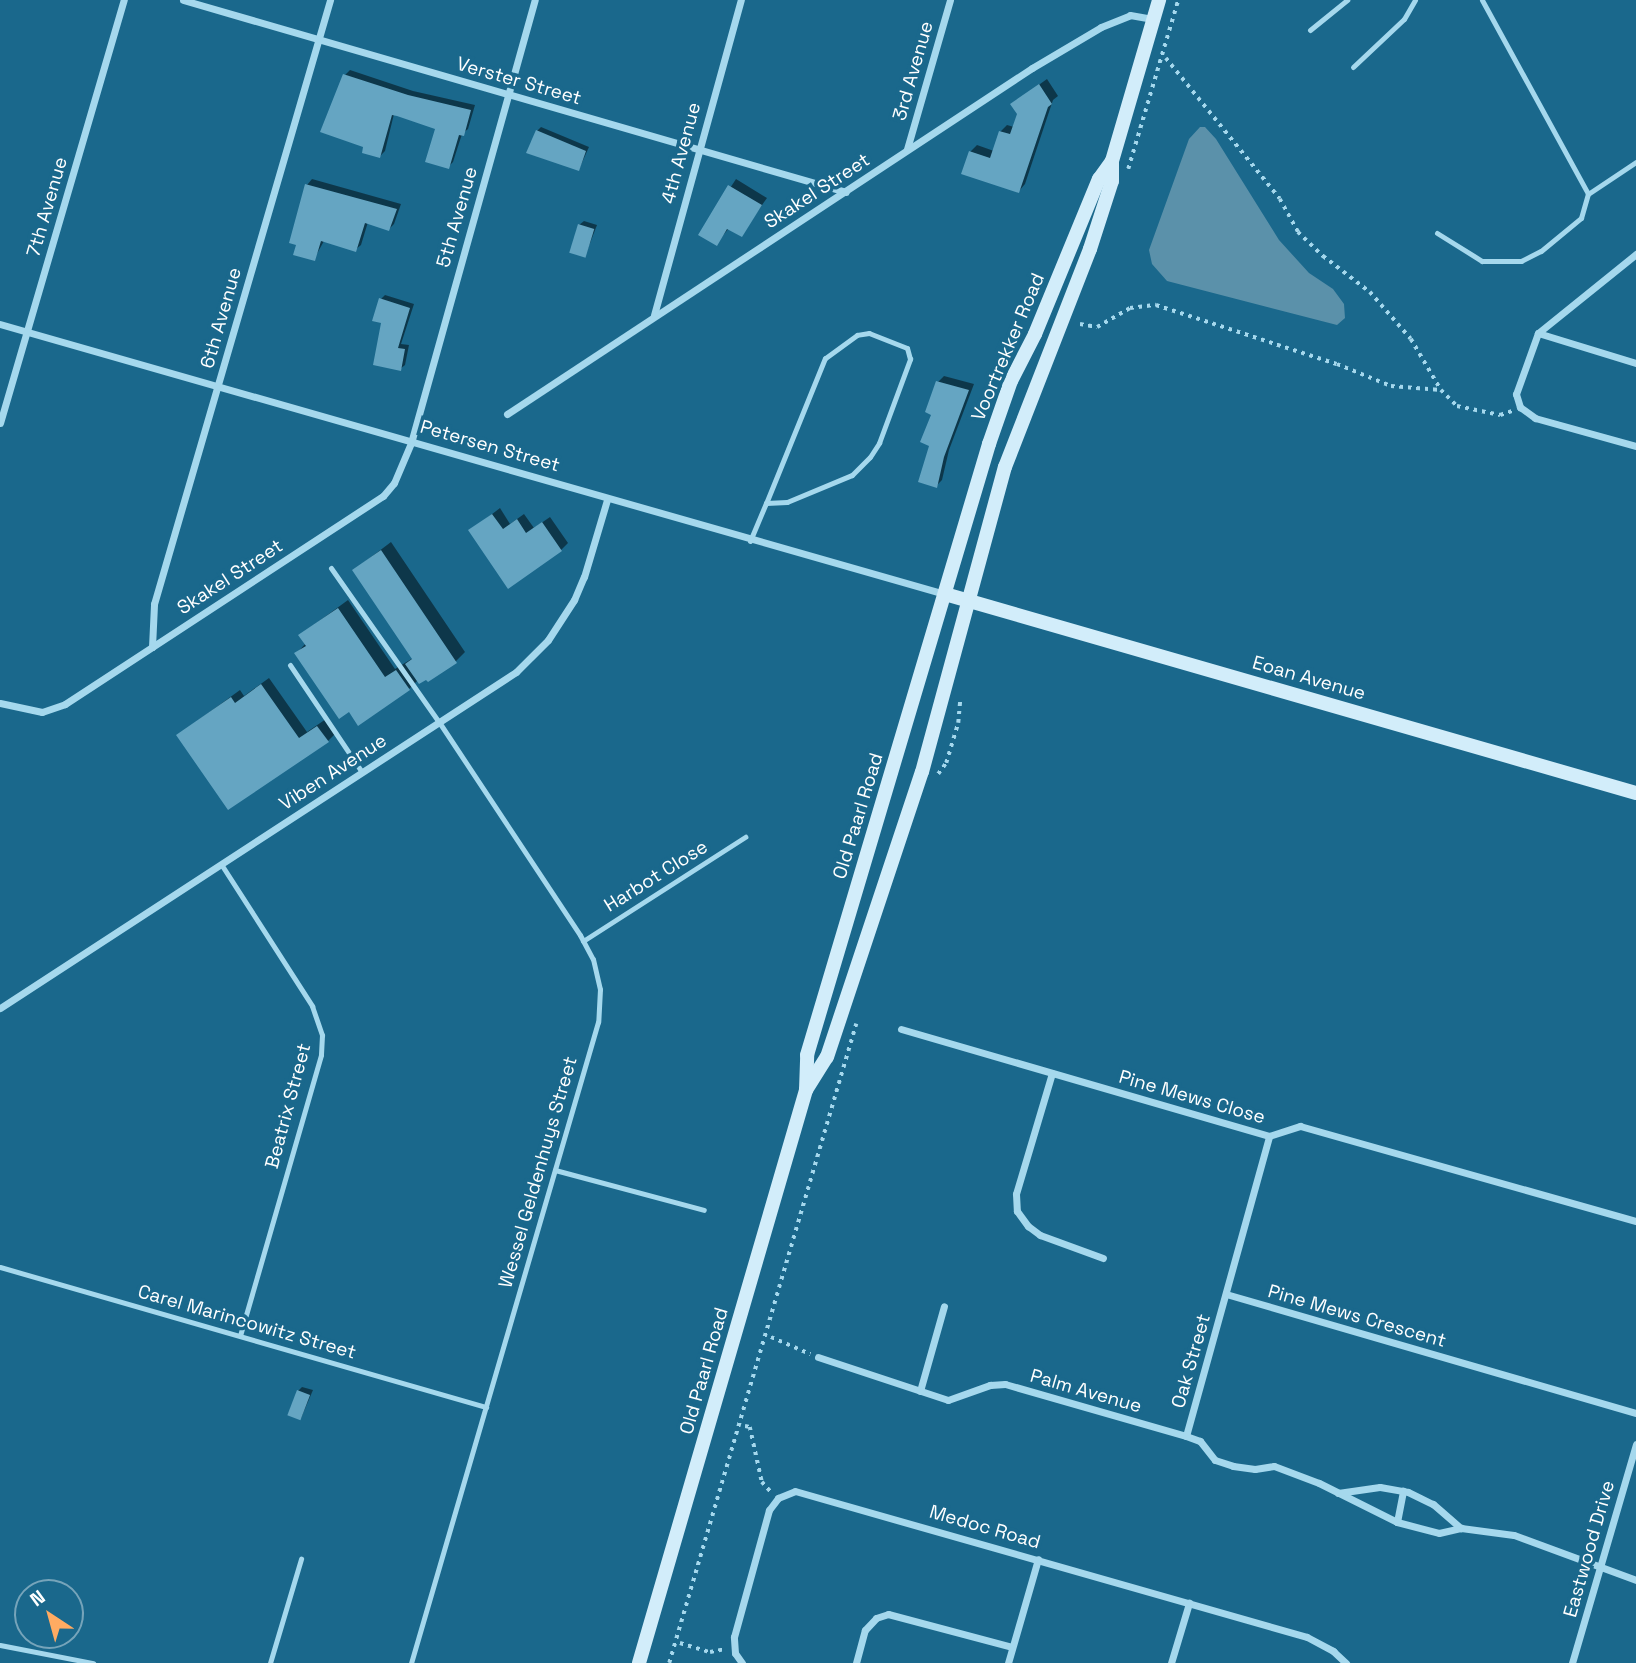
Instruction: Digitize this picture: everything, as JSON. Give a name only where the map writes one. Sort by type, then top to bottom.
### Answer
[{"type":"main road","name":"Voortrekker Road","points":[[970,603],[1005,467],[1090,249],[1112,181],[1112,162],[1158,0]]},
{"type":"main road","name":"Voortrekker Road","points":[[945,594],[1011,382],[1035,334],[1099,179],[1112,162]]},
{"type":"main road","name":"Petersen Street","points":[[945,594],[970,603]]},
{"type":"main road","name":"Old Paarl Road","points":[[806,1090],[807,1055],[945,594]]},
{"type":"main road","name":"Old Paarl Road","points":[[639,1663],[806,1090],[831,1044],[922,772],[970,603]]},
{"type":"main road","name":"Eoan Avenue","points":[[970,603],[1636,793]]},
{"type":"street","name":"7th Avenue","points":[[0,423],[124,0]]},
{"type":"street","name":"Verster Street","points":[[183,0],[846,192]]},
{"type":"street","name":"6th Avenue","points":[[152,647],[154,604],[330,0]]},
{"type":"street","name":"5th Avenue","points":[[411,443],[535,0]]},
{"type":"street","name":"4th Avenue","points":[[654,315],[741,0]]},
{"type":"street","name":"3rd Avenue","points":[[907,150],[950,0]]},
{"type":"street","name":"Skakel Street","points":[[507,414],[907,150],[1101,27],[1130,15],[1153,19]]},
{"type":"street","points":[[1636,254],[1538,333],[1516,394],[1520,407],[1535,418],[1636,446]]},
{"type":"street","name":"Petersen Street","points":[[0,324],[750,541],[945,594]]},
{"type":"street","points":[[1538,333],[1636,363]]},
{"type":"street","name":"Skakel Street","points":[[0,703],[42,712],[65,704],[383,496],[403,468],[411,443]]},
{"type":"street","name":"Viben Avenue","points":[[0,1007],[516,672],[548,640],[574,600],[584,577],[607,499]]},
{"type":"street","name":"Pine Mews Close","points":[[901,1029],[1269,1136],[1300,1126],[1636,1221]]},
{"type":"street","points":[[1052,1073],[1016,1194],[1017,1211],[1028,1226],[1040,1235],[1103,1258]]},
{"type":"street","points":[[1226,1294],[1269,1136]]},
{"type":"street","name":"Pine Mews Crescent","points":[[1226,1294],[1636,1413]]},
{"type":"street","name":"Oak Street","points":[[1186,1436],[1226,1294]]},
{"type":"street","points":[[920,1391],[944,1306]]},
{"type":"street","name":"Palm Avenue","points":[[818,1357],[951,1400],[990,1385],[1004,1384],[1200,1441],[1215,1460],[1255,1469],[1273,1466],[1397,1522],[1439,1533],[1461,1528],[1514,1535],[1636,1580]]},
{"type":"street","name":"Eastwood Drive","points":[[1572,1663],[1636,1444]]},
{"type":"street","points":[[1337,1493],[1380,1487],[1403,1491],[1433,1504],[1461,1528]]},
{"type":"street","name":"Medoc Road","points":[[778,1498],[789,1492],[802,1491],[1307,1637],[1346,1663]]},
{"type":"street","points":[[1397,1522],[1403,1491]]},
{"type":"street","points":[[742,1663],[734,1647],[769,1510],[778,1498]]},
{"type":"street","points":[[1008,1663],[1038,1559]]},
{"type":"street","points":[[1171,1663],[1189,1603]]},
{"type":"street","points":[[856,1663],[869,1623],[888,1614],[1013,1647]]},
{"type":"lane","points":[[1310,30],[1347,0]]},
{"type":"lane","points":[[1353,67],[1404,19],[1415,0]]},
{"type":"lane","points":[[1482,0],[1588,194]]},
{"type":"lane","points":[[1437,233],[1482,261],[1521,261],[1541,251],[1581,218],[1588,194],[1636,162]]},
{"type":"lane","points":[[750,541],[825,358],[858,335],[869,333],[907,348],[910,359],[879,443],[862,467],[852,475],[796,499],[766,503]]},
{"type":"lane","name":"Wessel Geldenhuys Street","points":[[331,568],[439,722],[583,940],[597,973],[600,1006],[411,1663]]},
{"type":"lane","points":[[290,666],[362,772]]},
{"type":"lane","name":"Harbot Close","points":[[583,940],[746,837]]},
{"type":"lane","name":"Beatrix Street","points":[[220,864],[312,1006],[322,1035],[320,1055],[240,1336]]},
{"type":"lane","points":[[555,1170],[704,1210]]},
{"type":"lane","name":"Carel Marincowitz Street","points":[[0,1268],[486,1407]]},
{"type":"lane","points":[[270,1663],[301,1559]]},
{"type":"lane","points":[[0,1645],[93,1663]]},
{"type":"path","points":[[1166,58],[1280,199],[1298,232],[1323,257],[1370,292],[1411,339],[1441,390],[1457,406],[1500,415],[1520,407]]},
{"type":"path","points":[[1080,324],[1097,327],[1130,308],[1156,304],[1337,364],[1391,386],[1441,390]]},
{"type":"path","points":[[935,779],[946,763],[958,723],[960,690]]},
{"type":"path","points":[[668,1663],[858,1019]]},
{"type":"path","points":[[771,1337],[818,1357]]},
{"type":"path","points":[[745,1426],[750,1427],[762,1482],[778,1498]]},
{"type":"path","points":[[680,1643],[710,1652],[734,1647]]},
{"type":"water","points":[[1200,127],[1205,127],[1216,139],[1279,240],[1309,273],[1333,289],[1344,304],[1345,318],[1337,325],[1167,281],[1152,264],[1149,250],[1189,139]]},
{"type":"building","points":[[343,74],[408,95],[471,110],[464,136],[459,135],[449,169],[425,162],[435,129],[397,116],[392,115],[380,158],[362,153],[363,147],[320,132]]},
{"type":"building","points":[[1039,84],[1052,104],[1048,107],[1019,193],[961,174],[969,151],[990,158],[999,131],[1010,134],[1017,114],[1010,104]]},
{"type":"building","points":[[536,130],[586,151],[579,171],[526,153]]},
{"type":"building","points":[[305,184],[397,209],[389,231],[365,223],[356,252],[321,241],[315,261],[293,255],[296,245],[289,243]]},
{"type":"building","points":[[728,185],[762,205],[742,237],[727,229],[717,246],[698,235]]},
{"type":"building","points":[[578,224],[594,229],[585,258],[569,253]]},
{"type":"building","points":[[379,298],[410,308],[398,348],[405,349],[401,371],[373,365],[381,323],[372,321]]},
{"type":"building","points":[[936,381],[969,390],[944,457],[937,488],[918,482],[929,446],[920,442],[931,415],[925,412]]},
{"type":"building","points":[[492,514],[503,529],[517,519],[526,533],[542,522],[562,551],[508,589],[468,530]]},
{"type":"building","points":[[381,550],[457,663],[428,682],[426,680],[419,684],[405,664],[412,659],[352,570]]},
{"type":"building","points":[[338,608],[385,677],[396,670],[410,690],[358,726],[349,712],[339,719],[294,653],[306,646],[298,635]]},
{"type":"building","points":[[261,684],[299,738],[317,726],[329,742],[228,810],[176,735],[231,697],[235,703]]},
{"type":"building","points":[[297,1390],[310,1395],[300,1420],[287,1415]]}]
